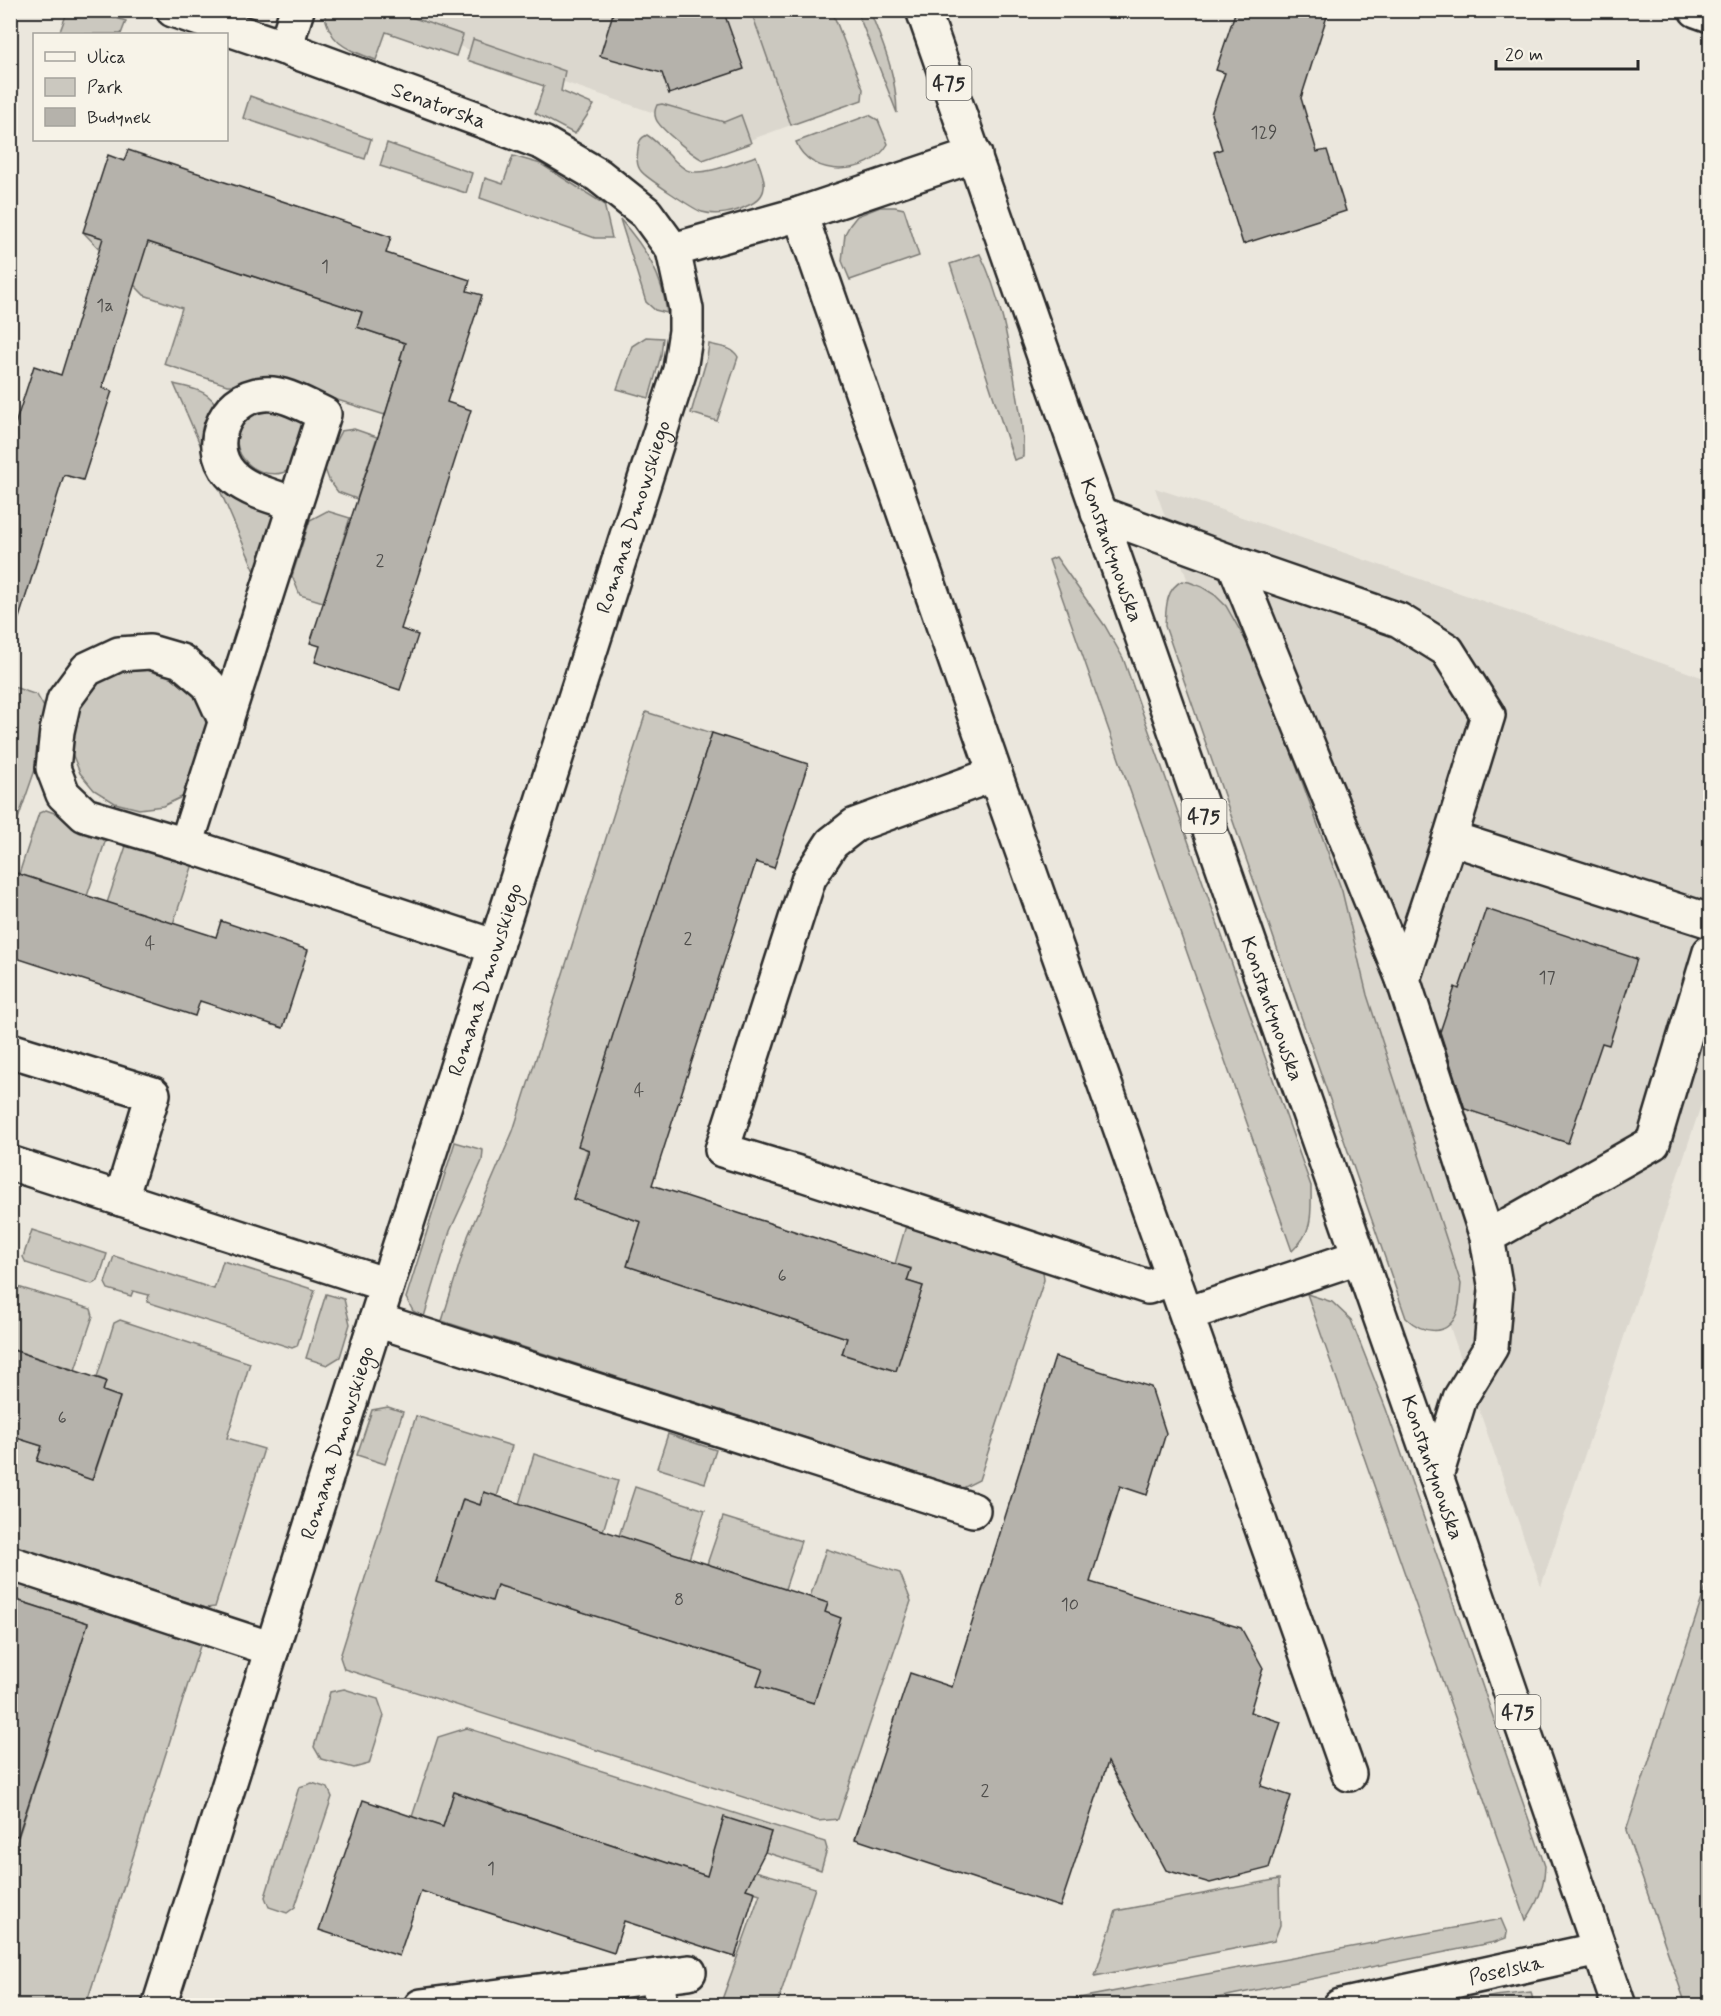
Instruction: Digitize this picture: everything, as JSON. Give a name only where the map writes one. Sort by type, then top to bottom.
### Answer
[{"type":"street","points":[[285,48],[297,10]]},
{"type":"street","name":"Konstantynowska","points":[[922,10],[975,155],[1619,2006]]},
{"type":"street","points":[[1696,10],[1710,15]]},
{"type":"street","name":"Senatorska","points":[[189,13],[543,143],[598,175],[646,213],[673,250]]},
{"type":"street","points":[[673,250],[800,214],[975,155]]},
{"type":"street","points":[[800,214],[995,774],[1349,1774]]},
{"type":"street","name":"Romana Dmowskiego","points":[[159,2006],[680,370],[686,331],[686,309],[673,250]]},
{"type":"street","points":[[186,845],[296,504]]},
{"type":"street","points":[[1098,513],[1399,620],[1447,650],[1488,715],[1403,979]]},
{"type":"street","points":[[1234,563],[1403,979],[1486,1238],[1496,1290],[1491,1347],[1460,1398],[1436,1476]]},
{"type":"street","points":[[226,722],[209,685],[181,661],[150,652],[119,654],[87,669],[64,700],[57,731],[53,768],[63,794],[85,815],[186,845],[495,947]]},
{"type":"street","points":[[995,774],[855,825],[832,843],[809,878],[722,1150],[1148,1287],[1174,1278]]},
{"type":"street","points":[[1450,838],[1710,921]]},
{"type":"street","points":[[1486,1238],[1653,1143],[1710,952]]},
{"type":"street","points":[[10,1050],[153,1094],[121,1199]]},
{"type":"street","points":[[10,1163],[387,1285]]},
{"type":"street","points":[[1187,1314],[1358,1257]]},
{"type":"street","points":[[376,1320],[973,1510]]},
{"type":"street","points":[[10,1563],[272,1649]]},
{"type":"street","name":"Poselska","points":[[1340,2006],[1600,1949]]},
{"type":"street","points":[[421,2006],[659,1990],[689,1972]]},
{"type":"shaded area","points":[[356,11],[751,11],[791,125],[742,143]]},
{"type":"shaded area","points":[[1155,488],[1710,680],[1710,1078],[1541,1586]]},
{"type":"green space","points":[[68,10],[94,11],[126,21],[121,33],[59,33]]},
{"type":"green space","points":[[324,11],[394,11],[463,35],[456,56],[386,32],[376,60],[348,49],[335,39],[326,22]]},
{"type":"green space","points":[[751,11],[832,11],[863,89],[862,100],[791,125]]},
{"type":"green space","points":[[857,11],[870,11],[892,73],[897,113]]},
{"type":"green space","points":[[473,39],[565,71],[561,91],[594,105],[575,134],[535,113],[544,86],[467,60]]},
{"type":"green space","points":[[250,96],[371,139],[365,159],[243,118]]},
{"type":"green space","points":[[662,104],[724,122],[741,115],[751,143],[703,160],[677,141],[659,123],[655,117],[655,110],[657,105]]},
{"type":"green space","points":[[869,115],[878,120],[888,144],[879,155],[855,167],[840,169],[814,162],[803,154],[796,142]]},
{"type":"green space","points":[[647,135],[691,172],[709,171],[756,156],[764,178],[763,191],[755,202],[742,208],[725,213],[702,212],[660,186],[639,169],[637,155],[639,144],[641,139]]},
{"type":"green space","points":[[387,143],[472,173],[466,193],[380,166]]},
{"type":"green space","points":[[513,156],[541,164],[604,204],[612,238],[595,238],[480,198],[485,178],[503,184]]},
{"type":"green space","points":[[880,207],[904,209],[919,256],[850,280],[842,261],[845,234],[857,216]]},
{"type":"green space","points":[[620,219],[638,241],[657,274],[667,313],[655,310],[646,302]]},
{"type":"green space","points":[[83,232],[138,249],[141,240],[362,312],[357,327],[405,343],[385,415],[274,380],[227,385],[164,364],[182,308],[144,295]]},
{"type":"green space","points":[[980,254],[993,285],[1003,320],[1019,405],[1023,457],[1014,460],[950,264]]},
{"type":"green space","points":[[646,337],[663,338],[661,355],[649,398],[617,389],[632,346]]},
{"type":"green space","points":[[709,344],[730,349],[738,357],[717,421],[691,413]]},
{"type":"green space","points":[[174,384],[200,391],[215,403],[218,409],[211,436],[278,514],[260,583]]},
{"type":"green space","points":[[268,404],[298,418],[304,428],[298,460],[292,468],[283,473],[272,474],[252,467],[243,459],[238,448],[238,427],[243,419]]},
{"type":"green space","points":[[354,429],[377,437],[357,499],[338,492],[329,480],[325,469],[341,431]]},
{"type":"green space","points":[[327,511],[350,518],[323,602],[300,595],[292,576],[310,520]]},
{"type":"green space","points":[[1056,557],[1105,626],[1123,658],[1311,1186],[1311,1214],[1308,1229],[1292,1251],[1049,560]]},
{"type":"green space","points":[[1182,581],[1202,587],[1226,606],[1259,664],[1342,891],[1367,995],[1461,1284],[1457,1313],[1453,1321],[1441,1330],[1427,1330],[1406,1318],[1165,626],[1169,595],[1172,589]]},
{"type":"green space","points":[[152,663],[196,685],[214,730],[186,795],[163,806],[139,809],[115,803],[94,790],[80,773],[71,751],[76,705],[107,672]]},
{"type":"green space","points":[[11,686],[37,695],[52,721],[11,839]]},
{"type":"green space","points":[[646,712],[712,733],[573,1199],[641,1222],[628,1266],[847,1338],[842,1354],[895,1371],[923,1286],[907,1281],[911,1268],[895,1264],[907,1222],[1042,1262],[1044,1280],[979,1480],[963,1488],[442,1321],[468,1236],[513,1131]]},
{"type":"green space","points":[[46,810],[105,831],[107,836],[87,896],[19,874],[39,813]]},
{"type":"green space","points":[[127,843],[193,864],[173,924],[107,903]]},
{"type":"green space","points":[[455,1142],[483,1150],[482,1161],[450,1231],[424,1317],[413,1311],[406,1298]]},
{"type":"green space","points":[[32,1230],[107,1254],[98,1281],[92,1284],[26,1263],[23,1257]]},
{"type":"green space","points":[[114,1256],[214,1289],[223,1261],[315,1290],[297,1346],[292,1348],[147,1302],[149,1295],[133,1291],[131,1296],[108,1289],[105,1283]]},
{"type":"green space","points":[[18,1287],[91,1309],[93,1316],[75,1370],[11,1349],[11,1290]]},
{"type":"green space","points":[[326,1294],[344,1299],[350,1324],[340,1357],[327,1365],[306,1358]]},
{"type":"green space","points":[[1307,1294],[1332,1302],[1351,1320],[1386,1409],[1545,1866],[1540,1894],[1526,1920]]},
{"type":"green space","points":[[120,1320],[250,1363],[227,1438],[264,1449],[215,1607],[206,1608],[11,1545],[11,1436],[42,1446],[37,1461],[93,1479],[120,1398],[103,1391],[106,1381],[97,1377],[114,1323]]},
{"type":"green space","points":[[388,1407],[403,1412],[385,1464],[357,1455],[372,1410]]},
{"type":"green space","points":[[416,1416],[512,1446],[497,1497],[484,1493],[480,1505],[463,1500],[436,1582],[491,1600],[497,1585],[763,1669],[758,1686],[813,1703],[828,1603],[810,1597],[826,1549],[900,1573],[911,1601],[838,1819],[818,1821],[344,1669],[340,1657]]},
{"type":"green space","points":[[668,1434],[716,1450],[705,1483],[657,1468]]},
{"type":"green space","points":[[534,1454],[618,1481],[603,1531],[519,1504]]},
{"type":"green space","points":[[635,1487],[705,1510],[689,1559],[619,1536]]},
{"type":"green space","points":[[723,1517],[801,1541],[785,1589],[707,1564]]},
{"type":"green space","points":[[1710,1574],[1710,2005],[1686,2005],[1626,1831]]},
{"type":"green space","points":[[11,1576],[195,1635],[200,1646],[86,2005],[11,2005],[11,1860],[88,1623],[11,1598]]},
{"type":"green space","points":[[344,1689],[378,1699],[384,1716],[369,1764],[354,1768],[321,1759],[314,1747],[330,1692]]},
{"type":"green space","points":[[467,1728],[825,1842],[827,1849],[821,1870],[765,1852],[771,1832],[713,1859],[815,1888],[777,2005],[720,2005],[760,1894],[455,1792],[443,1827],[412,1817],[438,1737]]},
{"type":"green space","points":[[312,1783],[328,1788],[332,1797],[295,1907],[287,1913],[269,1907],[265,1897],[299,1787]]},
{"type":"green space","points":[[1279,1879],[1280,1925],[1274,1941],[1095,1976],[1116,1911]]},
{"type":"green space","points":[[1501,1919],[1507,1933],[1506,1938],[1495,1942],[1181,2006],[1057,2005],[1058,2002]]},
{"type":"green space","points":[[1531,1992],[1534,2005],[1448,2005],[1495,1996]]},
{"type":"building","points":[[614,10],[723,10],[744,69],[669,94],[662,73],[600,56]]},
{"type":"building","points":[[1236,10],[1329,10],[1301,98],[1317,152],[1327,150],[1346,211],[1243,244],[1214,152],[1222,149],[1211,114],[1225,73],[1216,70]]},
{"type":"building","points":[[128,150],[391,237],[386,253],[470,280],[467,291],[482,295],[447,402],[471,410],[401,629],[418,635],[400,690],[315,662],[320,646],[310,643],[385,415],[405,343],[357,327],[362,312],[148,242],[102,388],[112,391],[83,480],[64,475],[19,618],[10,617],[10,440],[34,366],[61,375],[103,238],[83,232],[108,155],[124,161]]},
{"type":"building","points":[[712,733],[808,764],[774,868],[756,862],[652,1185],[911,1269],[907,1281],[923,1286],[896,1371],[842,1354],[847,1338],[627,1266],[641,1222],[573,1199],[589,1150],[578,1146]]},
{"type":"building","points":[[10,871],[216,937],[221,921],[308,950],[283,1028],[200,1001],[195,1016],[10,956]]},
{"type":"building","points":[[1486,909],[1637,959],[1609,1045],[1602,1043],[1568,1143],[1465,1109],[1440,1032],[1455,987],[1459,989]]},
{"type":"building","points":[[10,1349],[106,1381],[103,1391],[120,1397],[92,1480],[37,1461],[42,1446],[10,1436]]},
{"type":"building","points":[[1055,1357],[1151,1387],[1166,1433],[1147,1495],[1120,1486],[1090,1582],[1241,1628],[1263,1668],[1250,1712],[1281,1722],[1261,1786],[1291,1796],[1269,1868],[1210,1883],[1166,1870],[1108,1762],[1060,1907],[855,1839],[910,1673],[952,1687]]},
{"type":"building","points":[[484,1492],[828,1603],[825,1612],[841,1618],[814,1703],[757,1686],[763,1669],[497,1585],[492,1601],[436,1582],[463,1499],[480,1505]]},
{"type":"building","points":[[10,1598],[88,1623],[18,1836],[10,1835]]},
{"type":"building","points":[[454,1792],[707,1876],[724,1817],[771,1832],[765,1852],[746,1889],[755,1892],[735,1957],[624,1921],[614,1953],[421,1891],[399,1956],[319,1930],[363,1800],[443,1827]]}]
